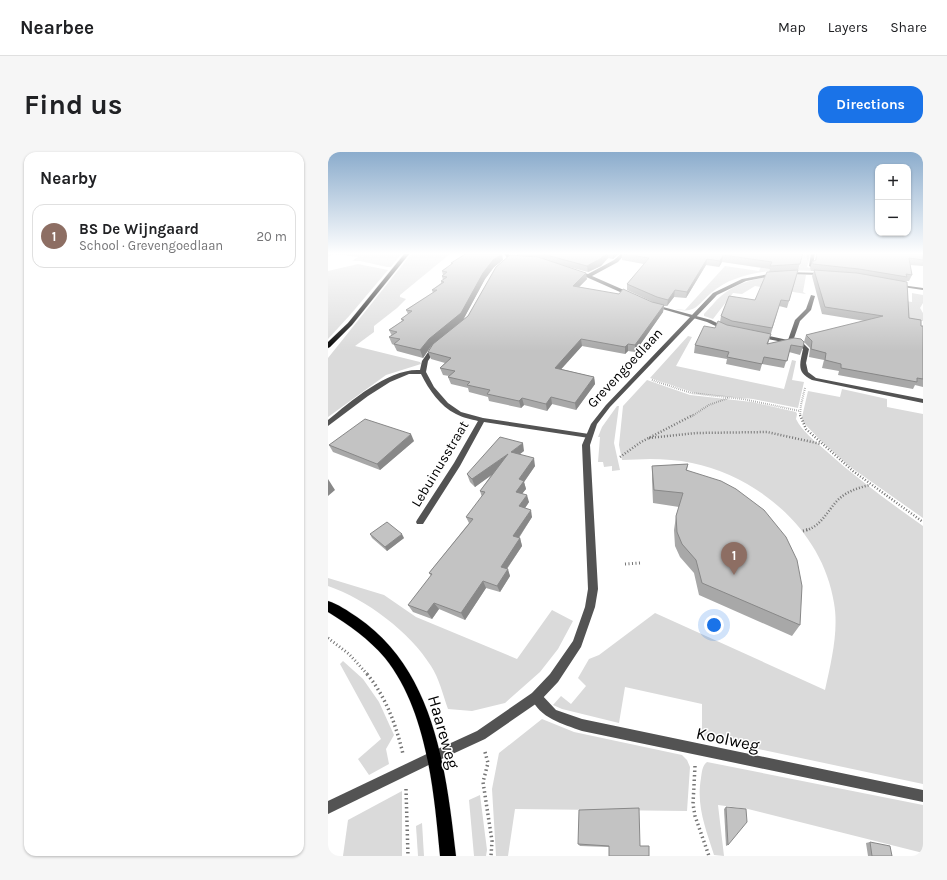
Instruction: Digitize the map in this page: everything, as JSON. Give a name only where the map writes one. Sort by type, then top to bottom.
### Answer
[{"type":"main road","points":[[328,346],[350,324],[381,286]]},
{"type":"main road","name":"Haareweg","points":[[328,606],[358,624],[378,642],[397,664],[418,702],[443,800],[448,856]]},
{"type":"street","points":[[610,286],[634,297]]},
{"type":"street","name":"Grevengoedlaan","points":[[328,808],[481,735],[536,697],[554,678],[577,644],[590,607],[593,589],[586,445],[594,424],[608,406],[639,376],[715,294],[730,286]]},
{"type":"street","points":[[900,286],[923,289]]},
{"type":"street","points":[[790,342],[798,320],[808,310],[813,296]]},
{"type":"street","points":[[648,303],[693,318],[709,321],[733,331]]},
{"type":"street","points":[[752,335],[801,344],[806,350],[802,368],[808,376],[821,381],[923,401]]},
{"type":"street","points":[[328,424],[350,406],[396,377],[409,372],[423,372],[425,361],[432,349],[438,344]]},
{"type":"street","name":"Lebuinusstraat","points":[[423,372],[431,388],[446,404],[459,413],[482,420],[589,436]]},
{"type":"street","name":"Lebuinusstraat","points":[[420,522],[457,464],[482,420]]},
{"type":"street","name":"Koolweg","points":[[536,697],[552,714],[582,725],[923,796]]},
{"type":"path","points":[[639,376],[691,394],[730,397],[800,411]]},
{"type":"path","points":[[808,376],[799,417],[801,423],[822,444],[870,485],[923,522]]},
{"type":"path","points":[[620,457],[625,452],[710,404],[730,397]]},
{"type":"path","points":[[649,438],[696,433],[767,432],[822,444]]},
{"type":"path","points":[[803,531],[809,530],[818,524],[840,497],[856,488],[870,485]]},
{"type":"path","points":[[625,564],[640,563]]},
{"type":"path","points":[[328,638],[352,657],[372,681],[389,707],[399,736],[405,770],[408,856]]},
{"type":"path","points":[[481,735],[488,763],[483,782],[492,841],[491,856]]},
{"type":"path","points":[[696,749],[693,804],[708,856]]},
{"type":"shaded area","points":[[328,286],[375,286],[350,315],[328,339]]},
{"type":"shaded area","points":[[386,286],[411,286],[400,295],[400,297],[406,299],[374,326],[374,332],[355,346],[420,362],[421,364],[386,375],[328,417],[328,358]]},
{"type":"shaded area","points":[[707,286],[721,286],[699,305],[692,309],[685,310]]},
{"type":"shaded area","points":[[738,286],[804,286],[803,292],[806,294],[755,286],[742,294],[733,293],[713,319],[704,316],[704,314],[721,296]]},
{"type":"shaded area","points":[[912,293],[923,295],[923,303],[920,308],[923,313],[923,321],[905,318],[905,301],[912,302]]},
{"type":"shaded area","points":[[688,336],[692,337],[676,366],[784,389],[792,360],[796,361],[792,380],[804,382],[798,408],[753,399],[698,394],[650,378]]},
{"type":"shaded area","points":[[647,380],[690,395],[752,402],[796,412],[796,419],[805,432],[861,480],[923,526],[923,784],[702,737],[702,704],[625,687],[619,723],[562,709],[553,705],[561,696],[571,704],[586,686],[578,678],[589,659],[599,655],[655,613],[825,690],[835,635],[836,624],[834,603],[828,577],[817,553],[802,531],[784,512],[764,495],[741,481],[717,470],[676,460],[622,460],[619,445],[623,406]]},
{"type":"shaded area","points":[[842,389],[887,399],[887,407],[923,414],[923,518],[849,466],[821,441],[803,422],[802,417],[808,391],[840,397]]},
{"type":"shaded area","points":[[617,406],[619,406],[614,443],[620,470],[612,471],[612,466],[604,467],[603,462],[598,462],[600,437],[598,437],[602,427]]},
{"type":"shaded area","points":[[328,578],[384,595],[416,617],[517,659],[552,610],[573,621],[558,649],[540,672],[505,703],[472,711],[448,709],[439,681],[422,653],[399,629],[372,608],[357,599],[328,586]]},
{"type":"shaded area","points":[[343,661],[363,679],[379,702],[394,735],[386,749],[389,764],[369,775],[358,759],[381,739],[340,664]]},
{"type":"shaded area","points":[[542,719],[574,732],[682,755],[687,760],[690,767],[687,811],[515,809],[508,856],[496,856],[492,789],[499,753]]},
{"type":"shaded area","points":[[707,762],[923,805],[923,853],[748,809],[718,805],[724,856],[714,855],[705,827],[700,798],[702,771]]},
{"type":"shaded area","points":[[402,791],[402,856],[343,856],[348,820]]},
{"type":"shaded area","points":[[480,795],[487,850],[486,856],[474,856],[469,800]]},
{"type":"shaded area","points":[[422,823],[424,856],[418,856],[416,826]]},
{"type":"building","points":[[438,286],[476,286],[461,313],[429,339],[420,350],[394,344],[400,339],[389,337],[397,332],[389,330],[404,320],[401,319],[412,311],[406,310],[437,290],[432,290]]},
{"type":"building","points":[[485,286],[573,286],[619,294],[623,289],[652,302],[664,305],[635,345],[628,344],[625,347],[581,339],[555,368],[594,377],[575,403],[551,397],[546,404],[522,398],[519,401],[487,394],[490,390],[467,385],[470,382],[448,377],[455,371],[440,368],[451,358],[428,352],[433,344],[468,316]]},
{"type":"building","points":[[631,286],[691,286],[687,292],[675,290],[668,300]]},
{"type":"building","points":[[761,286],[793,286],[789,301],[781,300],[772,328],[732,321],[721,316],[729,296],[755,300]]},
{"type":"building","points":[[819,286],[907,286],[909,318],[921,320],[921,326],[923,326],[923,379],[917,378],[917,382],[841,368],[841,364],[825,360],[826,353],[811,349],[812,341],[806,335],[883,316],[825,307]]},
{"type":"building","points":[[718,321],[727,325],[771,334],[767,344],[794,338],[801,339],[804,342],[803,347],[791,345],[787,361],[764,357],[762,364],[727,357],[729,352],[695,345],[704,326],[715,328]]},
{"type":"building","points":[[365,419],[411,434],[377,464],[329,445]]},
{"type":"building","points":[[500,437],[523,443],[511,452],[534,458],[519,479],[524,481],[516,492],[527,495],[519,506],[531,510],[513,536],[520,538],[501,567],[508,569],[497,586],[483,581],[461,613],[434,603],[427,612],[408,605],[432,574],[429,573],[473,519],[466,517],[485,492],[480,491],[508,454],[472,479],[467,474]]},
{"type":"building","points":[[688,464],[686,470],[721,481],[736,489],[764,510],[786,537],[797,560],[802,586],[800,625],[702,583],[696,560],[682,544],[677,532],[676,516],[683,493],[654,490],[652,466]]},
{"type":"building","points":[[387,522],[402,534],[385,547],[370,534]]},
{"type":"building","points":[[726,807],[746,809],[747,822],[728,845]]},
{"type":"building","points":[[639,808],[640,846],[649,846],[649,856],[609,856],[609,846],[578,844],[579,810]]},
{"type":"building","points":[[870,842],[890,846],[892,856],[872,856]]},
{"type":"place","name":"BS De Wijngaard","points":[[734,575]]}]
